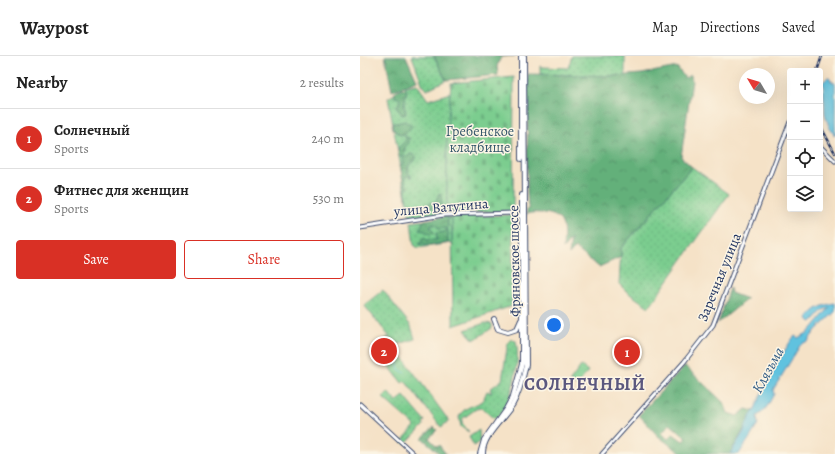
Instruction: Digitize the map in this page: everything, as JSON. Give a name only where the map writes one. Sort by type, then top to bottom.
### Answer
[{"type":"main road","name":"Фряновское шоссе","points":[[482,454],[484,440],[506,409],[519,379],[523,356],[521,56]]},
{"type":"main road","name":"Фряновское шоссе","points":[[482,454],[486,440],[514,402],[521,385],[526,365],[524,56]]},
{"type":"main road","points":[[494,319],[499,330],[512,332],[520,323],[523,310]]},
{"type":"street","name":"Заречная улица","points":[[602,454],[684,362],[713,325],[787,130]]},
{"type":"street","points":[[823,149],[835,161]]},
{"type":"street","points":[[522,209],[516,213],[522,219]]},
{"type":"street","name":"улица Ватутина","points":[[360,228],[444,215],[516,213]]},
{"type":"street","points":[[360,404],[414,454]]},
{"type":"green space","points":[[385,56],[406,56],[417,81],[392,91]]},
{"type":"green space","points":[[412,56],[434,56],[446,80],[426,90],[423,86]]},
{"type":"green space","points":[[434,56],[515,56],[501,57],[497,66],[498,75],[446,80]]},
{"type":"green space","points":[[572,56],[625,56],[625,75],[540,74],[540,66],[568,68]]},
{"type":"green space","points":[[677,67],[685,78],[691,75],[692,81],[681,157],[692,167],[621,248],[621,257],[599,267],[575,248],[569,255],[571,239],[563,249],[564,235],[560,220],[551,214],[527,214],[527,209],[530,208],[528,207],[527,193],[528,74],[613,76],[642,74]]},
{"type":"green space","name":"Гребенское кладбище","points":[[514,77],[513,211],[447,213],[447,129],[451,83]]},
{"type":"green space","points":[[417,84],[428,100],[450,93],[447,149],[447,213],[410,217],[388,98],[408,86]]},
{"type":"green space","points":[[402,88],[407,90],[404,105],[406,114],[402,115],[396,106],[399,104],[400,99],[395,97],[395,92]]},
{"type":"green space","points":[[405,121],[412,126],[405,134],[400,135],[393,129],[392,124]]},
{"type":"green space","points":[[405,136],[409,138],[409,143],[405,147],[404,156],[407,157],[411,154],[416,156],[416,159],[409,165],[408,172],[412,177],[406,176],[405,178],[409,188],[406,189],[406,198],[400,165],[403,164],[402,156],[399,156],[398,148],[406,140]]},
{"type":"green space","points":[[692,167],[729,194],[649,307],[627,292],[619,284],[621,248]]},
{"type":"green space","points":[[439,193],[441,195],[442,207],[430,208],[428,204],[436,201]]},
{"type":"green space","points":[[513,215],[512,306],[453,326],[452,217]]},
{"type":"green space","points":[[448,216],[448,228],[439,229],[435,224],[431,225],[431,229],[434,232],[431,235],[425,231],[419,230],[424,220]]},
{"type":"green space","points":[[452,217],[452,243],[418,248],[414,245],[411,222]]},
{"type":"green space","points":[[448,229],[448,243],[425,245],[424,243],[419,245],[425,237],[427,240],[437,240],[436,233],[444,232]]},
{"type":"green space","points":[[730,288],[731,293],[747,299],[718,323]]},
{"type":"green space","points":[[383,290],[411,326],[415,339],[396,345],[364,305]]},
{"type":"green space","points":[[485,323],[492,324],[492,328],[474,340],[465,330]]},
{"type":"green space","points":[[388,337],[449,421],[441,427],[405,381],[402,383],[385,361],[394,354],[383,341]]},
{"type":"green space","points":[[511,339],[516,341],[517,359],[514,382],[507,404],[496,418],[493,418],[482,408],[476,409],[462,419],[462,423],[469,432],[461,427],[459,417],[463,411],[481,401],[487,391],[492,393],[490,389],[502,380],[508,342]]},
{"type":"green space","points":[[581,366],[588,371],[577,386],[570,381]]},
{"type":"green space","points":[[685,366],[724,403],[728,413],[737,416],[746,409],[754,411],[730,454],[682,454],[658,436],[639,415]],"holes":[[[670,424],[685,437],[685,440],[683,441],[673,434],[668,439],[662,433]]]},
{"type":"green space","points":[[388,392],[396,402],[404,396],[425,421],[423,423],[424,425],[405,444],[402,441],[415,426],[383,398]]},
{"type":"green space","points":[[434,427],[437,430],[429,438],[437,446],[439,445],[446,454],[440,454],[422,438]]},
{"type":"green space","points":[[479,430],[480,441],[474,446],[469,437]]},
{"type":"water","points":[[828,77],[835,83],[835,136],[829,127],[825,114],[823,82]]},
{"type":"water","points":[[835,303],[835,312],[816,330],[808,341],[801,344],[773,390],[774,394],[769,404],[763,412],[757,416],[758,424],[742,450],[739,454],[730,454],[754,411],[771,372],[792,339],[795,336],[798,338],[809,332],[830,307],[823,310],[812,322],[807,319],[813,312],[823,306]]},
{"type":"waterway","points":[[393,358],[397,361],[399,369],[405,373]]},
{"type":"railway","points":[[818,68],[822,56]]},
{"type":"railway","points":[[823,131],[835,153]]},
{"type":"place","name":"Фитнес для женщин","points":[[384,351]]},
{"type":"place","name":"Солнечный","points":[[627,352]]},
{"type":"district","name":"СОЛНЕЧНЫЙ","points":[[585,384]]},
{"type":"water label","name":"Клязьма","points":[[768,370]]}]
